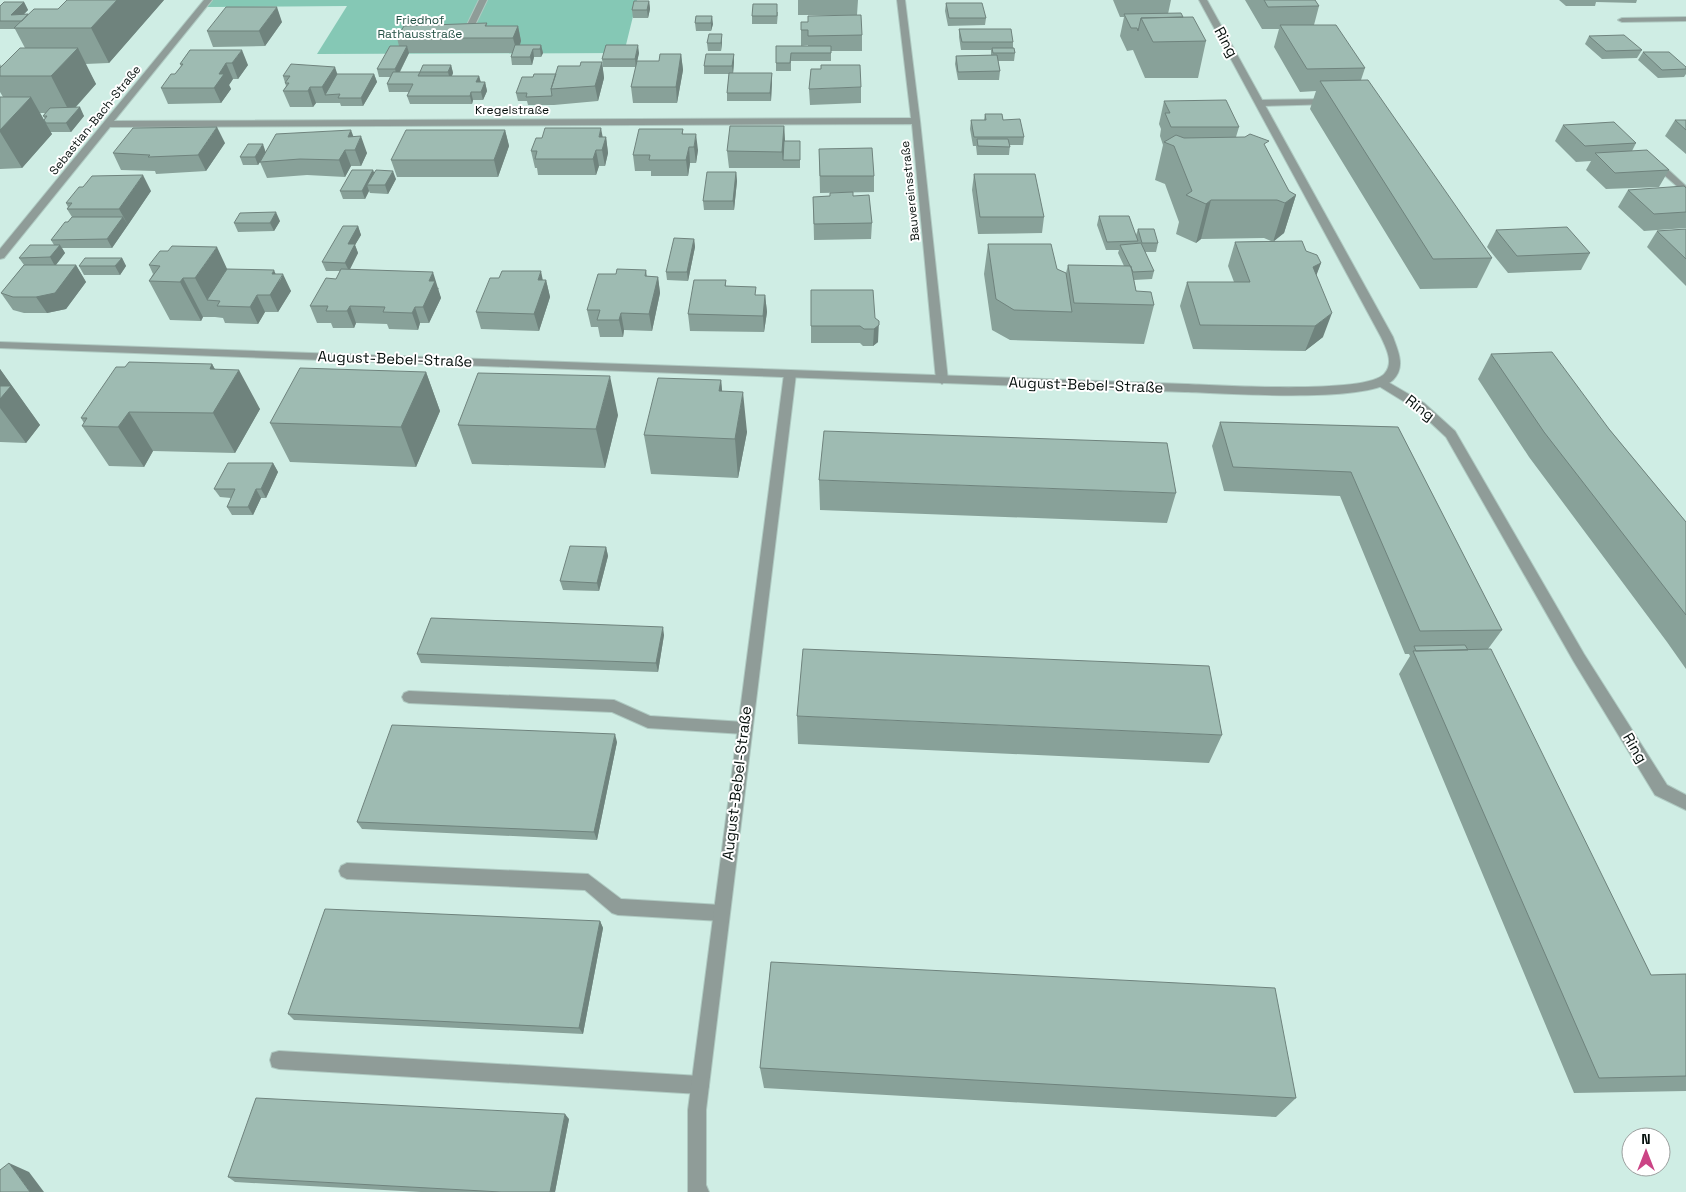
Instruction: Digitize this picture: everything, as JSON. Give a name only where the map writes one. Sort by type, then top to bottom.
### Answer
[{"type":"street","name":"Sebastian-Bach-Straße","points":[[0,256],[208,0]]},
{"type":"street","points":[[470,27],[483,0]]},
{"type":"street","name":"Bauvereinsstraße","points":[[901,0],[916,121],[942,380]]},
{"type":"street","name":"Ring","points":[[1203,0],[1387,337],[1396,361],[1393,372],[1382,382],[1420,406],[1451,434],[1579,658],[1661,790],[1686,803]]},
{"type":"street","points":[[1622,20],[1686,18]]},
{"type":"street","points":[[1260,103],[1345,102]]},
{"type":"street","name":"Kregelstraße","points":[[109,124],[916,121]]},
{"type":"street","points":[[1659,166],[1686,191]]},
{"type":"street","name":"August-Bebel-Straße","points":[[0,346],[942,380],[1311,391],[1366,387],[1382,382]]},
{"type":"street","name":"August-Bebel-Straße","points":[[699,1192],[696,1188],[697,1110],[790,374]]},
{"type":"street","points":[[409,697],[614,706],[648,722],[744,728]]},
{"type":"street","points":[[347,871],[588,882],[618,907],[721,913]]},
{"type":"street","points":[[279,1060],[700,1085]]},
{"type":"green space","name":"Friedhof Rathausstraße","points":[[208,0],[637,0],[624,53],[317,54],[347,6],[203,7]]},
{"type":"building","points":[[67,0],[117,0],[91,28],[14,28],[34,9],[58,9]]},
{"type":"building","points":[[1264,0],[1315,0],[1319,6],[1268,7]]},
{"type":"building","points":[[634,1],[649,1],[647,10],[632,10]]},
{"type":"building","points":[[4,2],[24,2],[11,15],[28,14],[22,21],[0,21],[0,6]]},
{"type":"building","points":[[946,3],[982,3],[986,18],[949,18]]},
{"type":"building","points":[[753,4],[777,4],[777,16],[752,16]]},
{"type":"building","points":[[226,7],[277,7],[259,31],[207,31]]},
{"type":"building","points":[[1181,13],[1183,17],[1141,18],[1138,31],[1137,28],[1131,28],[1124,14]]},
{"type":"building","points":[[861,15],[862,35],[808,36],[808,30],[801,30],[801,22],[808,22],[808,16]]},
{"type":"building","points":[[696,16],[712,16],[711,23],[695,23]]},
{"type":"building","points":[[1193,17],[1206,41],[1153,42],[1141,18]]},
{"type":"building","points":[[487,23],[485,26],[518,26],[513,38],[397,38],[404,26]]},
{"type":"building","points":[[1280,25],[1336,25],[1365,68],[1307,69]]},
{"type":"building","points":[[959,29],[1011,29],[1013,42],[962,42]]},
{"type":"building","points":[[709,34],[722,34],[721,43],[707,43]]},
{"type":"building","points":[[1624,35],[1642,50],[1606,51],[1589,36]]},
{"type":"building","points":[[515,45],[541,45],[540,49],[533,49],[530,57],[511,57]]},
{"type":"building","points":[[606,45],[638,45],[635,59],[602,59]]},
{"type":"building","points":[[390,46],[407,46],[395,69],[377,69]]},
{"type":"building","points":[[776,46],[831,46],[831,53],[791,53],[790,63],[776,63]]},
{"type":"building","points":[[20,48],[78,48],[51,76],[0,76],[0,68]]},
{"type":"building","points":[[992,48],[1014,48],[1015,53],[993,53]]},
{"type":"building","points":[[190,50],[242,50],[232,63],[226,63],[219,74],[224,74],[214,88],[161,88],[171,74],[175,74],[183,64],[180,64]]},
{"type":"building","points":[[1643,52],[1669,52],[1686,69],[1662,70]]},
{"type":"building","points":[[660,54],[681,54],[676,87],[631,87],[637,61],[659,61]]},
{"type":"building","points":[[706,54],[734,54],[732,66],[704,66]]},
{"type":"building","points":[[997,55],[1000,71],[958,72],[956,56]]},
{"type":"building","points":[[581,62],[602,62],[595,86],[551,89],[558,66],[580,66]]},
{"type":"building","points":[[291,64],[335,67],[322,87],[310,87],[308,91],[283,91],[289,83],[285,83],[290,76],[283,76]]},
{"type":"building","points":[[423,65],[451,65],[448,72],[420,72]]},
{"type":"building","points":[[821,65],[860,65],[861,87],[809,89],[811,69],[821,69]]},
{"type":"building","points":[[393,72],[420,72],[418,76],[479,76],[476,82],[485,82],[481,92],[471,92],[470,96],[407,96],[413,84],[387,84]]},
{"type":"building","points":[[729,73],[772,73],[770,93],[727,93]]},
{"type":"building","points":[[337,74],[374,74],[361,98],[338,98],[340,94],[325,95]]},
{"type":"building","points":[[534,74],[556,74],[551,89],[552,96],[526,97],[527,93],[516,93],[522,77],[533,77]]},
{"type":"building","points":[[1368,80],[1492,258],[1433,259],[1320,81]]},
{"type":"building","points":[[0,97],[31,97],[0,130]]},
{"type":"building","points":[[1226,100],[1239,127],[1171,127],[1165,113],[1170,113],[1164,101]]},
{"type":"building","points":[[80,107],[66,123],[46,123],[44,120],[47,116],[43,116],[50,108]]},
{"type":"building","points":[[985,114],[1002,114],[1003,120],[1020,119],[1024,137],[974,137],[971,120],[986,120]]},
{"type":"building","points":[[1675,120],[1686,120],[1686,130]]},
{"type":"building","points":[[1614,122],[1636,143],[1585,146],[1563,125]]},
{"type":"building","points":[[730,126],[784,126],[782,152],[727,151]]},
{"type":"building","points":[[217,127],[198,155],[148,157],[150,155],[113,153],[133,128]]},
{"type":"building","points":[[545,128],[601,128],[599,137],[606,137],[602,150],[596,150],[593,159],[535,159],[537,151],[531,151],[536,138],[542,138]]},
{"type":"building","points":[[639,129],[683,129],[682,134],[696,134],[694,147],[689,147],[686,160],[649,160],[650,155],[633,155]]},
{"type":"building","points":[[351,130],[348,137],[361,136],[355,150],[345,150],[339,160],[300,159],[260,162],[276,134]]},
{"type":"building","points":[[406,130],[505,130],[494,160],[391,160]]},
{"type":"building","points":[[1250,134],[1269,141],[1264,144],[1289,191],[1296,195],[1285,203],[1277,200],[1211,200],[1206,204],[1186,195],[1192,191],[1174,146],[1164,142],[1176,135],[1184,138],[1245,137]]},
{"type":"building","points":[[977,139],[1008,139],[1010,147],[978,146]]},
{"type":"building","points":[[784,141],[800,141],[800,160],[783,160]]},
{"type":"building","points":[[248,144],[263,144],[255,157],[240,157]]},
{"type":"building","points":[[872,148],[874,176],[820,176],[819,149]]},
{"type":"building","points":[[1647,150],[1669,170],[1615,173],[1595,153]]},
{"type":"building","points":[[352,170],[373,170],[362,191],[340,191]]},
{"type":"building","points":[[376,170],[393,171],[385,185],[367,185]]},
{"type":"building","points":[[707,172],[736,172],[733,201],[703,201]]},
{"type":"building","points":[[974,174],[1035,174],[1044,217],[980,217]]},
{"type":"building","points":[[143,175],[119,209],[67,209],[72,203],[66,203],[79,187],[83,187],[92,176]]},
{"type":"building","points":[[1684,186],[1686,188],[1686,212],[1654,214],[1628,190]]},
{"type":"building","points":[[853,192],[853,196],[869,195],[872,223],[814,224],[813,197],[830,196],[830,193]]},
{"type":"building","points":[[276,212],[270,223],[234,223],[240,213]]},
{"type":"building","points":[[1099,216],[1129,216],[1138,241],[1107,242]]},
{"type":"building","points":[[72,217],[123,217],[107,239],[51,240],[65,222],[68,222]]},
{"type":"building","points":[[343,226],[358,226],[348,244],[355,244],[345,263],[322,262]]},
{"type":"building","points":[[1567,227],[1590,253],[1517,256],[1496,230]]},
{"type":"building","points":[[1138,229],[1154,229],[1158,243],[1142,243]]},
{"type":"building","points":[[1686,229],[1686,259],[1657,231]]},
{"type":"building","points":[[674,238],[694,239],[687,272],[666,272]]},
{"type":"building","points":[[1302,241],[1306,251],[1317,255],[1321,263],[1313,267],[1332,313],[1315,326],[1200,325],[1187,282],[1250,282],[1235,242]]},
{"type":"building","points":[[1141,243],[1154,271],[1133,272],[1120,245]]},
{"type":"building","points":[[988,244],[1051,244],[1057,269],[1066,273],[1072,312],[1014,310],[996,299]]},
{"type":"building","points":[[30,245],[60,245],[50,257],[19,258]]},
{"type":"building","points":[[172,246],[217,247],[195,278],[183,278],[180,282],[149,281],[160,266],[149,265],[160,251],[168,251]]},
{"type":"building","points":[[85,258],[122,258],[115,266],[79,266]]},
{"type":"building","points":[[24,265],[76,265],[55,293],[36,297],[13,297],[1,293]]},
{"type":"building","points":[[1068,265],[1131,266],[1136,291],[1151,292],[1154,305],[1074,303]]},
{"type":"building","points":[[227,269],[274,270],[272,274],[283,274],[270,295],[257,295],[250,307],[217,306],[220,301],[207,300]]},
{"type":"building","points":[[341,269],[433,272],[429,281],[435,281],[423,307],[415,307],[412,313],[383,312],[385,307],[350,306],[347,311],[326,311],[328,306],[310,306],[326,278],[336,279]]},
{"type":"building","points":[[617,269],[646,270],[645,276],[658,277],[649,314],[621,313],[619,320],[597,320],[600,310],[587,310],[598,274],[616,274]]},
{"type":"building","points":[[502,271],[541,271],[538,280],[546,280],[534,314],[476,312],[490,278],[499,278]]},
{"type":"building","points":[[694,280],[726,280],[725,286],[756,287],[755,295],[765,295],[763,316],[688,314]]},
{"type":"building","points":[[811,290],[873,290],[875,318],[879,321],[879,325],[874,329],[864,329],[860,326],[811,326]]},
{"type":"building","points":[[1552,352],[1609,429],[1686,522],[1686,615],[1544,432],[1491,354]]},
{"type":"building","points":[[129,362],[212,364],[210,369],[239,370],[213,413],[129,412],[118,427],[82,426],[87,418],[81,418],[116,367],[125,367]]},
{"type":"building","points":[[300,368],[426,372],[401,427],[270,423]]},
{"type":"building","points":[[478,373],[610,376],[596,429],[458,425]]},
{"type":"building","points":[[658,378],[721,380],[719,391],[743,392],[735,439],[644,435]]},
{"type":"building","points":[[0,386],[11,386],[0,399]]},
{"type":"building","points":[[1220,422],[1398,427],[1502,630],[1420,631],[1351,472],[1233,467]]},
{"type":"building","points":[[824,431],[1167,443],[1176,493],[819,480]]},
{"type":"building","points":[[228,463],[273,463],[261,489],[256,489],[248,507],[227,507],[235,489],[214,489]]},
{"type":"building","points":[[570,546],[606,547],[597,583],[560,581]]},
{"type":"building","points":[[431,618],[663,627],[656,663],[417,654]]},
{"type":"building","points":[[1465,645],[1468,650],[1416,651],[1414,646]]},
{"type":"building","points":[[803,649],[1209,666],[1222,735],[797,716]]},
{"type":"building","points":[[1491,649],[1651,975],[1686,974],[1686,1076],[1599,1078],[1413,651]]},
{"type":"building","points":[[392,725],[615,734],[594,832],[357,822]]},
{"type":"building","points":[[325,909],[600,921],[579,1028],[288,1014]]},
{"type":"building","points":[[771,962],[1275,988],[1296,1098],[760,1068]]},
{"type":"building","points":[[256,1098],[565,1114],[550,1192],[501,1192],[228,1177]]},
{"type":"building","points":[[9,1163],[30,1192],[0,1192],[0,1170]]}]
